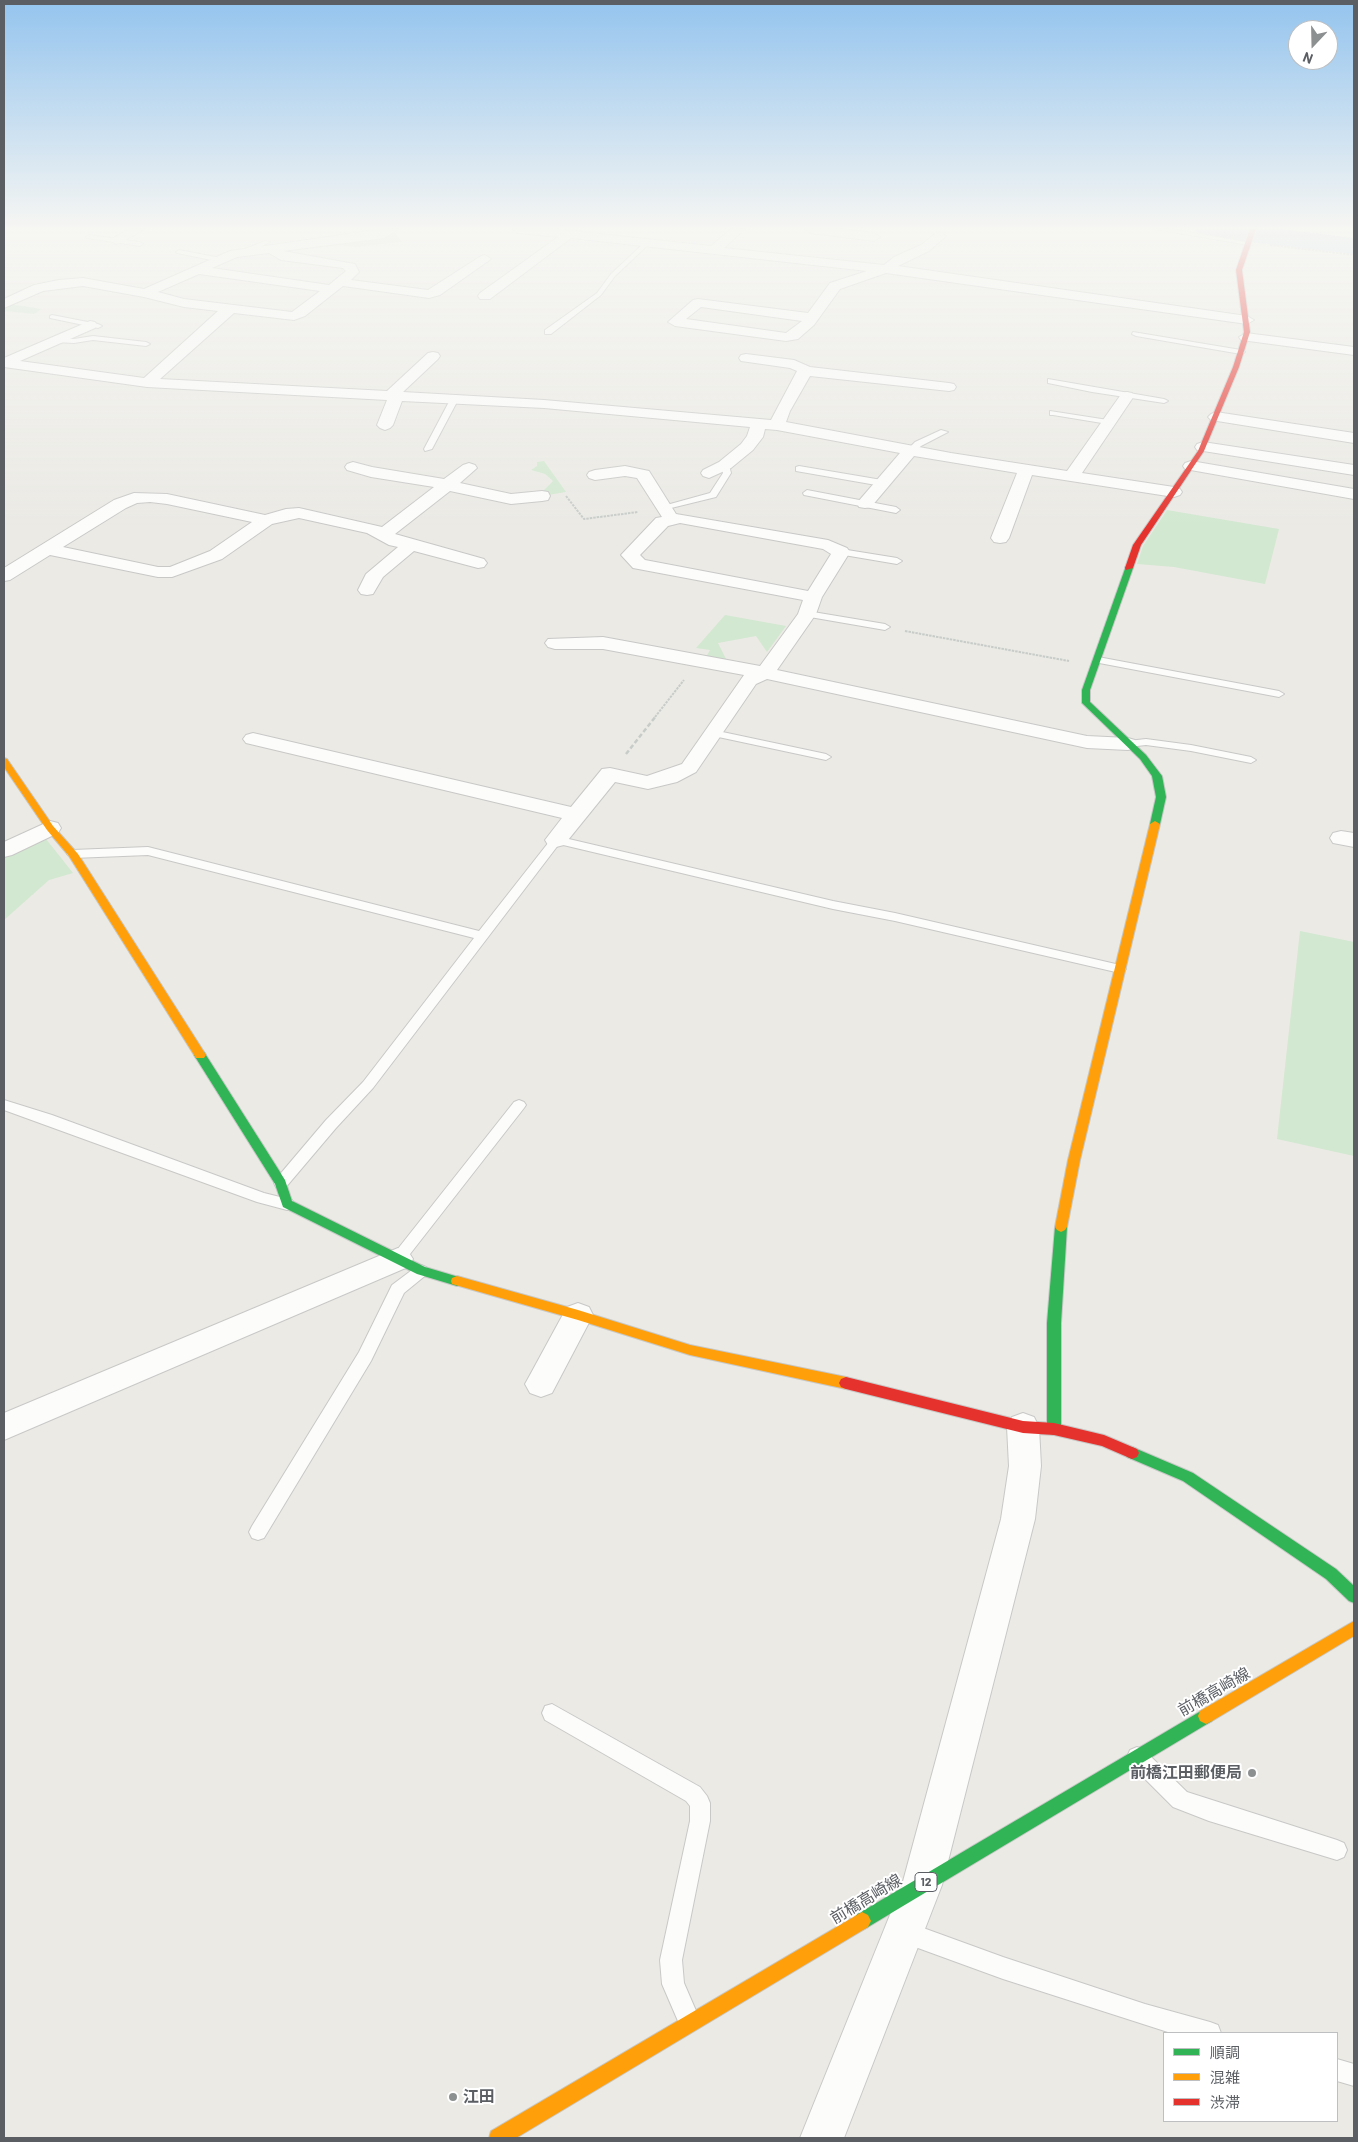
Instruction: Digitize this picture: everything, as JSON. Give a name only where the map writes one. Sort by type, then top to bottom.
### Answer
[{"type":"street","points":[[4,363],[84,329]]},
{"type":"street","points":[[147,383],[206,329]]},
{"type":"street","points":[[726,329],[786,337],[793,336],[800,329]]},
{"type":"street","points":[[822,2138],[922,1885],[1018,1519],[1025,1466],[1038,1428],[1054,1323],[1060,1234],[1074,1160],[1161,797],[1157,776],[1143,757],[1086,703],[1086,690],[1137,545],[1203,447],[1241,352],[1246,329]]},
{"type":"street","points":[[1246,337],[1354,351]]},
{"type":"street","points":[[394,395],[433,356]]},
{"type":"street","points":[[746,358],[794,364],[807,371],[949,387]]},
{"type":"street","points":[[4,363],[147,383],[544,404],[777,425],[910,451],[1174,492]]},
{"type":"street","points":[[10,380],[30,368]]},
{"type":"street","points":[[777,425],[782,411],[798,381],[802,374],[807,371]]},
{"type":"street","points":[[385,425],[395,400],[394,395]]},
{"type":"street","points":[[1072,476],[1127,396]]},
{"type":"street","points":[[1216,417],[1354,438]]},
{"type":"street","points":[[709,473],[725,465],[752,442],[758,423]]},
{"type":"street","points":[[1203,447],[1354,470]]},
{"type":"street","points":[[865,503],[910,451]]},
{"type":"street","points":[[1191,466],[1354,494]]},
{"type":"street","points":[[353,467],[511,499],[542,496]]},
{"type":"street","points":[[382,534],[469,468]]},
{"type":"street","points":[[1000,538],[1026,470]]},
{"type":"street","points":[[556,840],[610,774],[648,783],[669,777],[689,768],[750,680],[765,673],[807,614],[813,596],[841,552],[828,545],[680,518],[669,514],[643,474],[625,471],[595,475]]},
{"type":"street","points":[[4,576],[120,504],[134,498],[167,499],[266,520]]},
{"type":"street","points":[[47,549],[158,572],[172,572],[216,555],[266,520],[286,514],[299,513],[372,529],[395,541],[410,546],[478,563]]},
{"type":"street","points":[[669,514],[630,555],[639,564],[813,596]]},
{"type":"street","points":[[367,590],[378,570],[410,546]]},
{"type":"street","points":[[555,643],[603,642],[765,673],[1087,742],[1128,744]]},
{"type":"street","points":[[253,739],[576,815]]},
{"type":"street","points":[[4,761],[50,828],[73,854],[281,1183],[287,1204],[409,1265],[690,1350],[872,1388],[1104,1442],[1188,1476],[1331,1574],[1354,1596]]},
{"type":"street","points":[[4,850],[50,828]]},
{"type":"street","points":[[4,1427],[409,1265]]},
{"type":"street","points":[[541,1384],[578,1315]]},
{"type":"street","name":"前橋高崎線","points":[[498,2138],[1354,1628]]},
{"type":"lane","points":[[548,332],[552,329]]},
{"type":"lane","points":[[1136,334],[1241,352]]},
{"type":"lane","points":[[56,340],[74,341],[93,338],[146,344]]},
{"type":"lane","points":[[1051,381],[1127,396],[1164,401]]},
{"type":"lane","points":[[428,448],[454,400]]},
{"type":"lane","points":[[1053,413],[1108,422]]},
{"type":"lane","points":[[910,451],[918,444],[944,432]]},
{"type":"lane","points":[[669,514],[713,495],[727,472],[725,465]]},
{"type":"lane","points":[[799,469],[882,483]]},
{"type":"lane","points":[[807,493],[896,510]]},
{"type":"lane","points":[[841,552],[897,561]]},
{"type":"lane","points":[[807,614],[885,627]]},
{"type":"lane","points":[[1096,663],[1279,694]]},
{"type":"lane","points":[[713,733],[826,757]]},
{"type":"lane","points":[[1128,744],[1146,742],[1190,748],[1251,760]]},
{"type":"lane","points":[[281,1183],[331,1124],[368,1085],[556,840],[1120,969]]},
{"type":"lane","points":[[73,854],[148,851],[483,936]]},
{"type":"lane","points":[[4,1105],[262,1198],[287,1204]]},
{"type":"lane","points":[[258,1532],[366,1356],[409,1265],[519,1105]]},
{"type":"lane","points":[[552,1712],[693,1794],[700,1803],[700,1820],[671,1960],[673,1984],[690,2023]]},
{"type":"lane","points":[[1136,1757],[1180,1800],[1209,1811],[1337,1850]]},
{"type":"lane","points":[[903,1932],[1012,1971],[1145,2015],[1206,2032]]},
{"type":"lane","points":[[1338,2070],[1354,2075]]},
{"type":"path","points":[[563,492],[584,519],[669,514]]},
{"type":"path","points":[[885,627],[1096,663]]},
{"type":"path","points":[[610,774],[699,661]]},
{"type":"green space","points":[[544,461],[566,492],[542,496],[541,493],[553,481],[545,474],[531,470],[537,466],[537,462]]},
{"type":"green space","points":[[1167,510],[1279,529],[1265,584],[1174,567],[1137,564],[1143,546]]},
{"type":"green space","points":[[725,615],[786,626],[767,652],[756,636],[718,643],[727,661],[706,657],[710,650],[696,648]]},
{"type":"green space","points":[[46,839],[73,873],[49,880],[4,920],[4,858]]},
{"type":"green space","points":[[1300,931],[1354,942],[1354,1156],[1277,1139]]},
{"type":"traffic: fast","points":[[1129,568],[1086,690],[1086,703],[1143,757],[1157,776],[1161,797],[1155,824]]},
{"type":"traffic: fast","points":[[200,1055],[281,1183],[287,1204],[421,1271],[457,1281]]},
{"type":"traffic: fast","points":[[1054,1429],[1054,1323],[1061,1227]]},
{"type":"traffic: fast","points":[[1132,1453],[1188,1477],[1331,1574],[1354,1596]]},
{"type":"traffic: fast","points":[[862,1921],[1206,1716]]},
{"type":"traffic: slow","points":[[4,761],[50,828],[73,854],[200,1055]]},
{"type":"traffic: slow","points":[[1061,1227],[1074,1160],[1155,824]]},
{"type":"traffic: slow","points":[[457,1281],[578,1315],[690,1350],[846,1383]]},
{"type":"traffic: slow","points":[[1206,1716],[1354,1628]]},
{"type":"traffic: slow","points":[[498,2138],[862,1921]]},
{"type":"traffic: jam","points":[[1129,568],[1137,545],[1201,451],[1236,367],[1247,329]]},
{"type":"traffic: jam","points":[[846,1383],[1023,1427],[1054,1429],[1104,1441],[1132,1453]]},
{"type":"place","name":"前橋江田郵便局","points":[[1252,1773]]},
{"type":"place","name":"江田","points":[[453,2097]]}]
